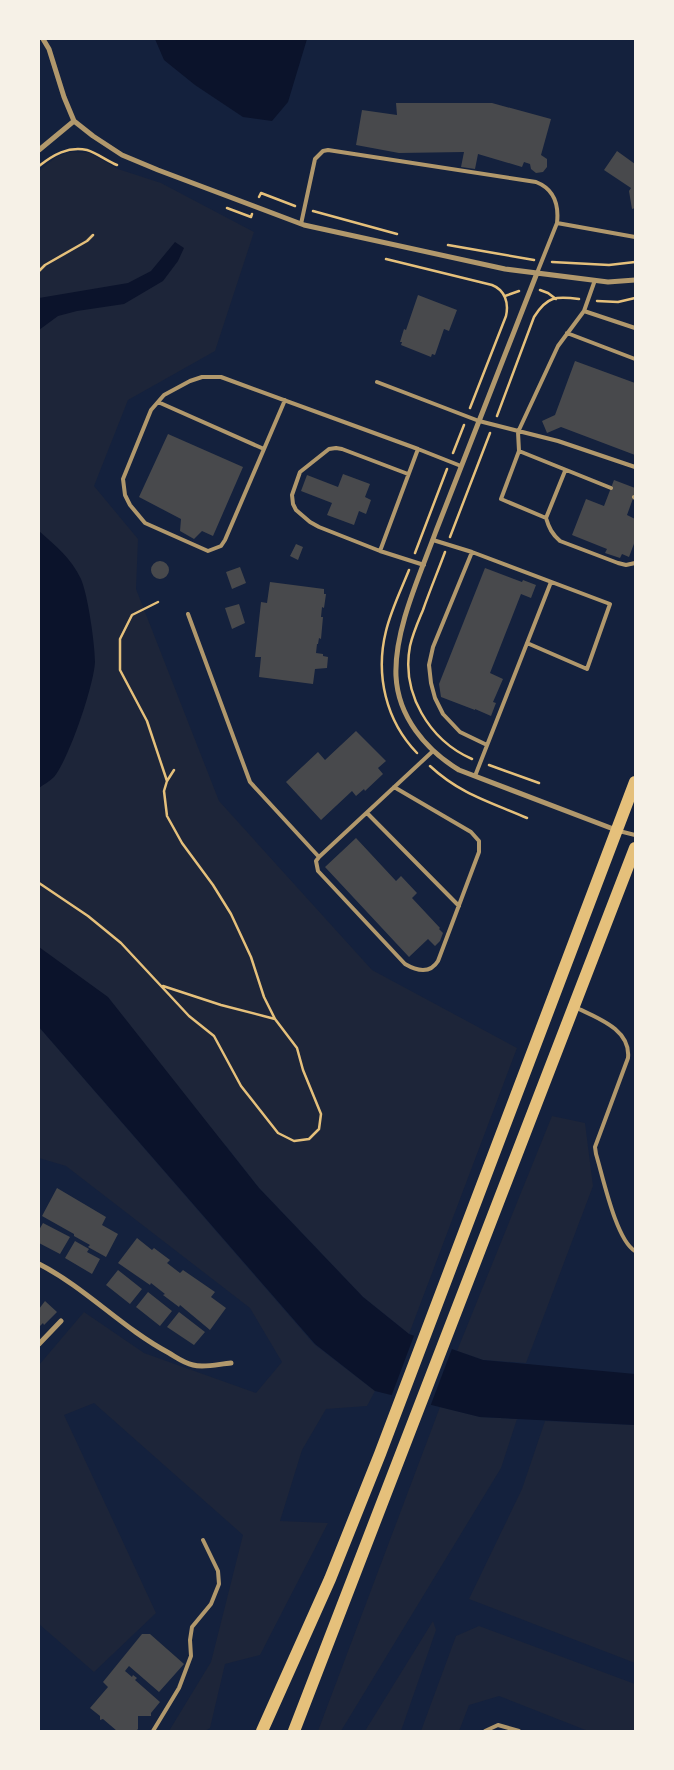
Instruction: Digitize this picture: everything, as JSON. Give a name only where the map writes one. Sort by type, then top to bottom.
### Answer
[{"type":"main road","points":[[262,1731],[330,1579],[380,1454],[635,782]]},
{"type":"main road","points":[[294,1731],[510,1167],[635,848]]},
{"type":"street","points":[[43,39],[49,49],[64,97],[74,121],[122,155],[163,172],[301,224],[505,269],[608,282],[635,280]]},
{"type":"street","points":[[39,150],[74,121]]},
{"type":"street","points":[[537,273],[424,565],[398,640],[396,678],[399,694],[412,726],[433,752],[459,770],[617,830]]},
{"type":"street","points":[[39,1264],[65,1280],[143,1336],[186,1362],[201,1366],[231,1363]]},
{"type":"street","points":[[39,1344],[61,1321]]},
{"type":"lane","points":[[301,224],[315,159],[323,151],[328,150],[536,182],[546,186],[555,201],[558,211],[557,223],[537,273]]},
{"type":"lane","points":[[557,223],[635,237]]},
{"type":"lane","points":[[546,518],[501,499],[519,451],[518,432],[558,346],[584,310],[596,280]]},
{"type":"lane","points":[[584,310],[635,328]]},
{"type":"lane","points":[[567,333],[635,359]]},
{"type":"lane","points":[[285,400],[221,546],[208,551],[146,523],[130,505],[125,494],[123,479],[151,410],[164,395],[190,381],[202,377],[221,377],[285,400],[418,449],[461,466]]},
{"type":"lane","points":[[377,382],[479,421],[558,441],[635,467]]},
{"type":"lane","points":[[158,402],[264,449]]},
{"type":"lane","points":[[408,474],[336,448],[329,449],[304,467],[296,479],[292,495],[293,504],[302,516],[319,527],[380,551],[424,565]]},
{"type":"lane","points":[[380,551],[418,449]]},
{"type":"lane","points":[[519,451],[611,488]]},
{"type":"lane","points":[[565,470],[546,518],[553,535],[560,541],[618,563],[626,565],[635,563]]},
{"type":"lane","points":[[433,540],[472,552],[610,604],[587,668],[527,643]]},
{"type":"lane","points":[[472,552],[433,647],[429,665],[435,698],[443,714],[460,732],[487,745]]},
{"type":"lane","points":[[474,776],[551,582]]},
{"type":"lane","points":[[188,614],[250,782],[319,857]]},
{"type":"lane","points":[[394,787],[471,832],[480,841],[479,852],[459,906],[435,966],[430,969],[413,969],[405,964],[318,871],[316,861],[394,787],[433,752]]},
{"type":"lane","points":[[367,813],[459,906]]},
{"type":"lane","points":[[617,830],[635,835]]},
{"type":"lane","points":[[574,1006],[612,1027],[625,1041],[628,1049],[628,1058],[595,1147],[618,1225],[624,1240],[635,1251]]},
{"type":"lane","points":[[153,1731],[179,1688],[191,1656],[190,1640],[192,1627],[212,1604],[219,1584],[218,1571],[204,1540]]},
{"type":"lane","points":[[485,1731],[498,1725],[519,1731]]},
{"type":"path","points":[[39,166],[54,154],[72,149],[88,150],[122,167]]},
{"type":"path","points":[[261,193],[305,209],[399,234]]},
{"type":"path","points":[[39,271],[45,265],[87,241],[93,235]]},
{"type":"path","points":[[443,244],[542,261],[595,265],[635,262]]},
{"type":"path","points":[[539,783],[463,756],[432,730],[418,708],[411,686],[409,662],[412,640],[534,317],[541,306],[547,301],[555,299],[618,302],[635,298]]},
{"type":"path","points":[[158,602],[132,615],[120,638],[120,670],[147,721],[167,781]]},
{"type":"path","points":[[39,884],[88,916],[121,943],[189,1016],[214,1036],[241,1086],[278,1133],[294,1141],[309,1139],[319,1129],[321,1114],[303,1070],[297,1048],[275,1019],[264,997],[251,957],[231,914],[213,884],[182,843],[167,816],[164,791],[167,781],[174,770]]},
{"type":"path","points":[[161,986],[221,1005],[275,1019]]},
{"type":"shaded area","points":[[155,39],[307,39],[288,102],[272,121],[243,117],[195,85],[164,60]]},
{"type":"shaded area","points":[[70,152],[90,153],[118,169],[161,183],[254,232],[215,351],[128,400],[94,486],[138,539],[136,589],[219,801],[372,970],[517,1048],[409,1334],[363,1297],[259,1188],[226,1146],[39,995],[39,171],[56,157]]},
{"type":"shaded area","points":[[175,242],[184,248],[178,261],[163,281],[124,304],[77,311],[58,316],[39,330],[39,298],[128,283],[151,271]]},
{"type":"shaded area","points":[[39,531],[68,559],[84,586],[91,620],[95,662],[86,704],[67,755],[54,777],[39,788]]},
{"type":"shaded area","points":[[39,947],[108,997],[259,1188],[363,1297],[409,1334],[483,1360],[635,1374],[635,1425],[480,1417],[375,1391],[315,1344],[39,1027]]},
{"type":"shaded area","points":[[39,1027],[314,1344],[375,1391],[367,1406],[326,1409],[302,1450],[280,1521],[328,1523],[260,1655],[225,1664],[210,1728],[205,1731],[169,1731],[211,1662],[243,1535],[94,1403],[64,1415],[156,1613],[94,1672],[39,1624],[39,1365],[84,1312],[144,1353],[256,1393],[282,1362],[250,1308],[66,1166],[39,1158]]},
{"type":"shaded area","points":[[552,1116],[585,1123],[593,1186],[526,1363],[483,1360],[457,1351]]},
{"type":"shaded area","points":[[440,1407],[480,1417],[517,1419],[501,1468],[341,1731],[318,1731]]},
{"type":"shaded area","points":[[545,1421],[635,1425],[635,1663],[469,1599],[522,1489]]},
{"type":"shaded area","points":[[433,1621],[436,1630],[401,1731],[365,1731]]},
{"type":"shaded area","points":[[479,1626],[635,1684],[635,1731],[588,1731],[499,1696],[469,1705],[459,1731],[421,1731],[456,1636]]},
{"type":"pier","points":[[415,1333],[453,1346],[430,1407],[391,1397]]},
{"type":"building","points":[[396,103],[492,103],[551,119],[541,155],[547,159],[547,167],[543,172],[536,173],[531,169],[530,164],[524,162],[522,167],[478,154],[475,169],[461,167],[464,152],[399,153],[356,145],[362,110],[397,115]]},
{"type":"building","points":[[617,151],[635,164],[635,208],[632,209],[629,191],[631,188],[604,170]]},
{"type":"building","points":[[418,295],[457,310],[449,331],[444,329],[435,355],[432,354],[431,357],[401,345],[402,342],[400,342]]},
{"type":"building","points":[[575,361],[635,383],[635,455],[561,427],[547,433],[542,421],[555,415]]},
{"type":"building","points":[[168,434],[243,467],[213,536],[202,531],[194,539],[180,531],[181,519],[139,497]]},
{"type":"building","points":[[343,474],[370,484],[365,497],[371,500],[366,514],[359,511],[354,525],[327,515],[332,503],[301,491],[307,475],[338,487]]},
{"type":"building","points":[[614,480],[635,488],[627,515],[635,519],[635,541],[629,557],[622,554],[620,558],[605,553],[607,549],[572,535],[586,499],[604,506]]},
{"type":"building","points":[[296,544],[303,547],[298,560],[290,556]]},
{"type":"building","points":[[160,561],[166,564],[169,570],[166,576],[160,579],[154,576],[151,570],[154,564]]},
{"type":"building","points":[[240,567],[246,583],[232,589],[226,572]]},
{"type":"building","points":[[485,568],[522,582],[523,580],[536,585],[531,598],[521,594],[490,673],[503,679],[493,702],[496,703],[491,716],[441,697],[439,684]]},
{"type":"building","points":[[270,582],[324,589],[324,594],[326,594],[324,608],[322,607],[321,639],[319,638],[316,653],[328,657],[327,668],[315,669],[313,684],[259,677],[261,657],[255,657],[261,602],[267,603]]},
{"type":"building","points":[[239,604],[245,623],[232,629],[225,608]]},
{"type":"building","points":[[356,731],[386,761],[378,768],[383,774],[365,791],[364,789],[356,796],[352,791],[321,820],[286,782],[318,752],[325,760]]},
{"type":"building","points":[[356,838],[396,881],[401,876],[417,893],[412,898],[443,933],[440,941],[435,946],[428,939],[409,957],[325,867]]},
{"type":"building","points":[[57,1188],[106,1217],[102,1225],[118,1234],[106,1257],[88,1247],[90,1245],[74,1236],[74,1234],[42,1216]]},
{"type":"building","points":[[43,1223],[70,1237],[60,1254],[39,1243],[39,1230]]},
{"type":"building","points":[[137,1238],[152,1250],[154,1248],[170,1260],[167,1263],[180,1273],[183,1270],[215,1292],[211,1297],[226,1308],[210,1330],[180,1305],[179,1307],[163,1295],[165,1294],[151,1283],[150,1285],[118,1263]]},
{"type":"building","points":[[75,1241],[89,1249],[87,1252],[100,1259],[92,1274],[65,1258]]},
{"type":"building","points":[[118,1270],[142,1289],[130,1304],[106,1285]]},
{"type":"building","points":[[148,1292],[172,1311],[160,1326],[136,1307]]},
{"type":"building","points":[[45,1301],[57,1312],[44,1325],[43,1323],[39,1327],[39,1309]]},
{"type":"building","points":[[179,1312],[205,1332],[194,1345],[167,1327]]},
{"type":"building","points":[[142,1634],[150,1634],[184,1664],[159,1692],[129,1666],[125,1671],[132,1677],[133,1675],[137,1678],[135,1680],[160,1702],[151,1713],[151,1716],[138,1716],[138,1729],[136,1731],[117,1731],[103,1719],[100,1720],[100,1716],[90,1708],[108,1687],[103,1682]]}]
